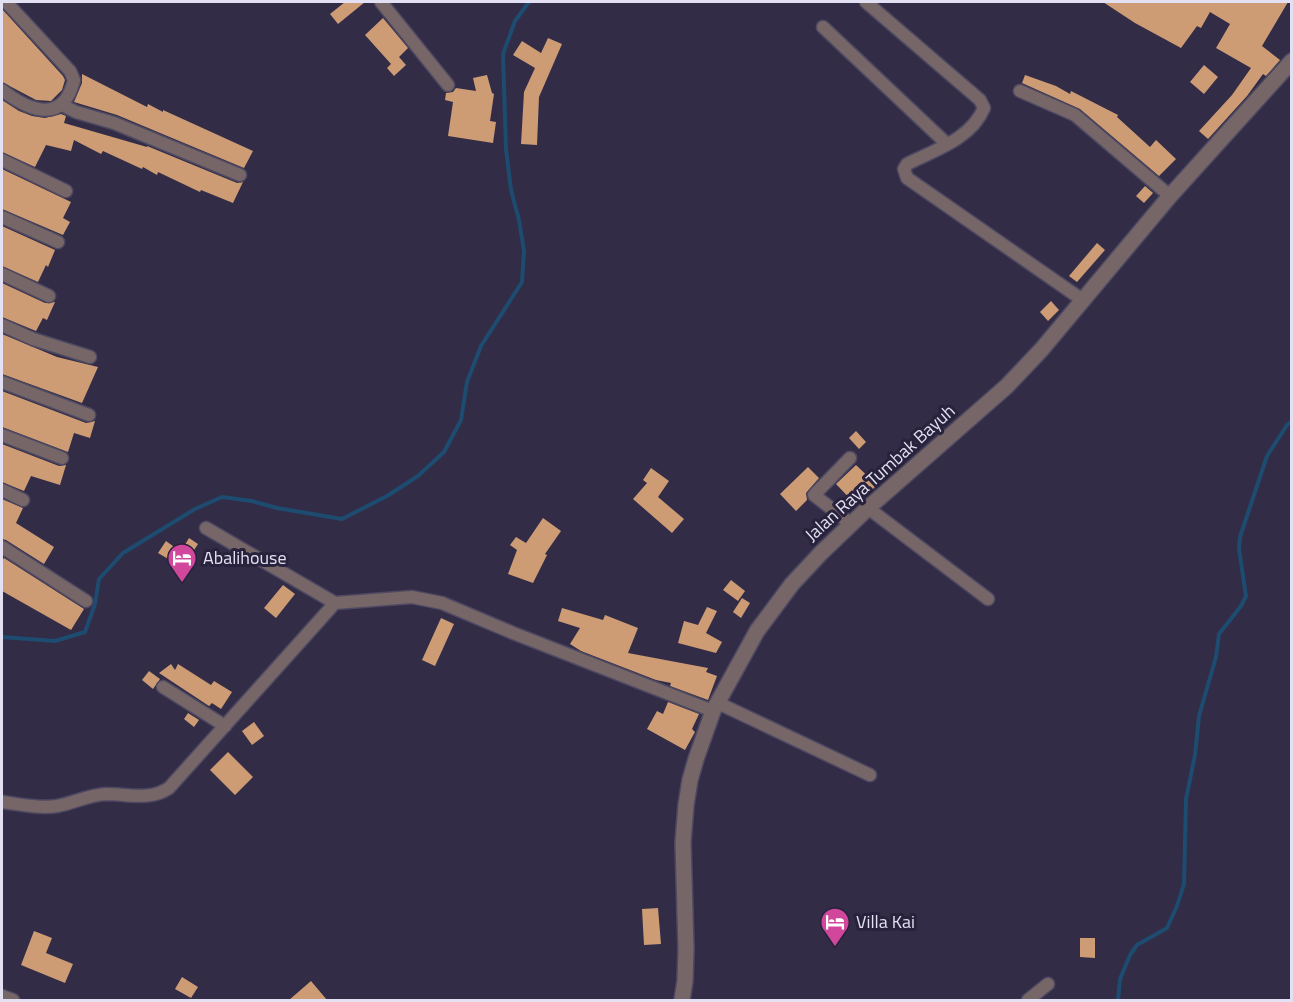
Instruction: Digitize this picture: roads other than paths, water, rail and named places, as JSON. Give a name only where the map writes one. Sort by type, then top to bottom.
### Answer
[{"type":"street","points":[[2,90],[41,110],[53,110],[62,105],[73,85],[73,75],[6,2]]},
{"type":"street","points":[[381,2],[448,85]]},
{"type":"street","points":[[866,2],[980,100],[984,108],[979,120],[969,131],[907,164],[904,169],[907,178],[1084,301]]},
{"type":"street","points":[[823,27],[947,144]]},
{"type":"street","name":"Jalan Raya Tumbak Bayuh","points":[[682,1000],[686,949],[683,842],[686,805],[696,759],[715,707],[764,621],[792,584],[851,524],[1007,386],[1084,301],[1115,260],[1170,196],[1292,61]]},
{"type":"street","points":[[1020,91],[1074,115],[1170,196]]},
{"type":"street","points":[[62,105],[76,112],[114,123],[240,175]]},
{"type":"street","points":[[2,160],[66,191]]},
{"type":"street","points":[[2,218],[58,242]]},
{"type":"street","points":[[2,274],[49,296]]},
{"type":"street","points":[[2,325],[33,339],[90,357]]},
{"type":"street","points":[[2,382],[89,415]]},
{"type":"street","points":[[2,435],[62,458]]},
{"type":"street","points":[[850,458],[814,495],[851,524]]},
{"type":"street","points":[[2,490],[23,500]]},
{"type":"street","points":[[868,508],[988,599]]},
{"type":"street","points":[[206,528],[335,603],[412,597],[442,603],[513,633],[715,707],[870,775]]},
{"type":"street","points":[[2,547],[86,601]]},
{"type":"street","points":[[2,802],[57,806],[83,797],[105,794],[150,796],[161,794],[169,788],[335,603]]},
{"type":"street","points":[[163,687],[225,726]]},
{"type":"street","points":[[1028,1000],[1048,984]]},
{"type":"street","points":[[2,996],[13,1000]]},
{"type":"waterway","points":[[2,637],[55,641],[85,632],[95,604],[99,579],[123,553],[195,509],[222,497],[342,519],[387,496],[418,476],[444,452],[461,420],[467,382],[481,346],[522,282],[524,251],[511,190],[506,149],[503,54],[515,21],[529,2]]},
{"type":"waterway","points":[[1118,1000],[1120,979],[1130,955],[1137,945],[1167,928],[1184,884],[1186,799],[1195,755],[1199,716],[1216,657],[1219,634],[1246,596],[1239,549],[1240,537],[1267,456],[1292,421]]},
{"type":"place","name":"Abalihouse","points":[[182,584]]},
{"type":"place","name":"Villa Kai","points":[[835,948]]}]
